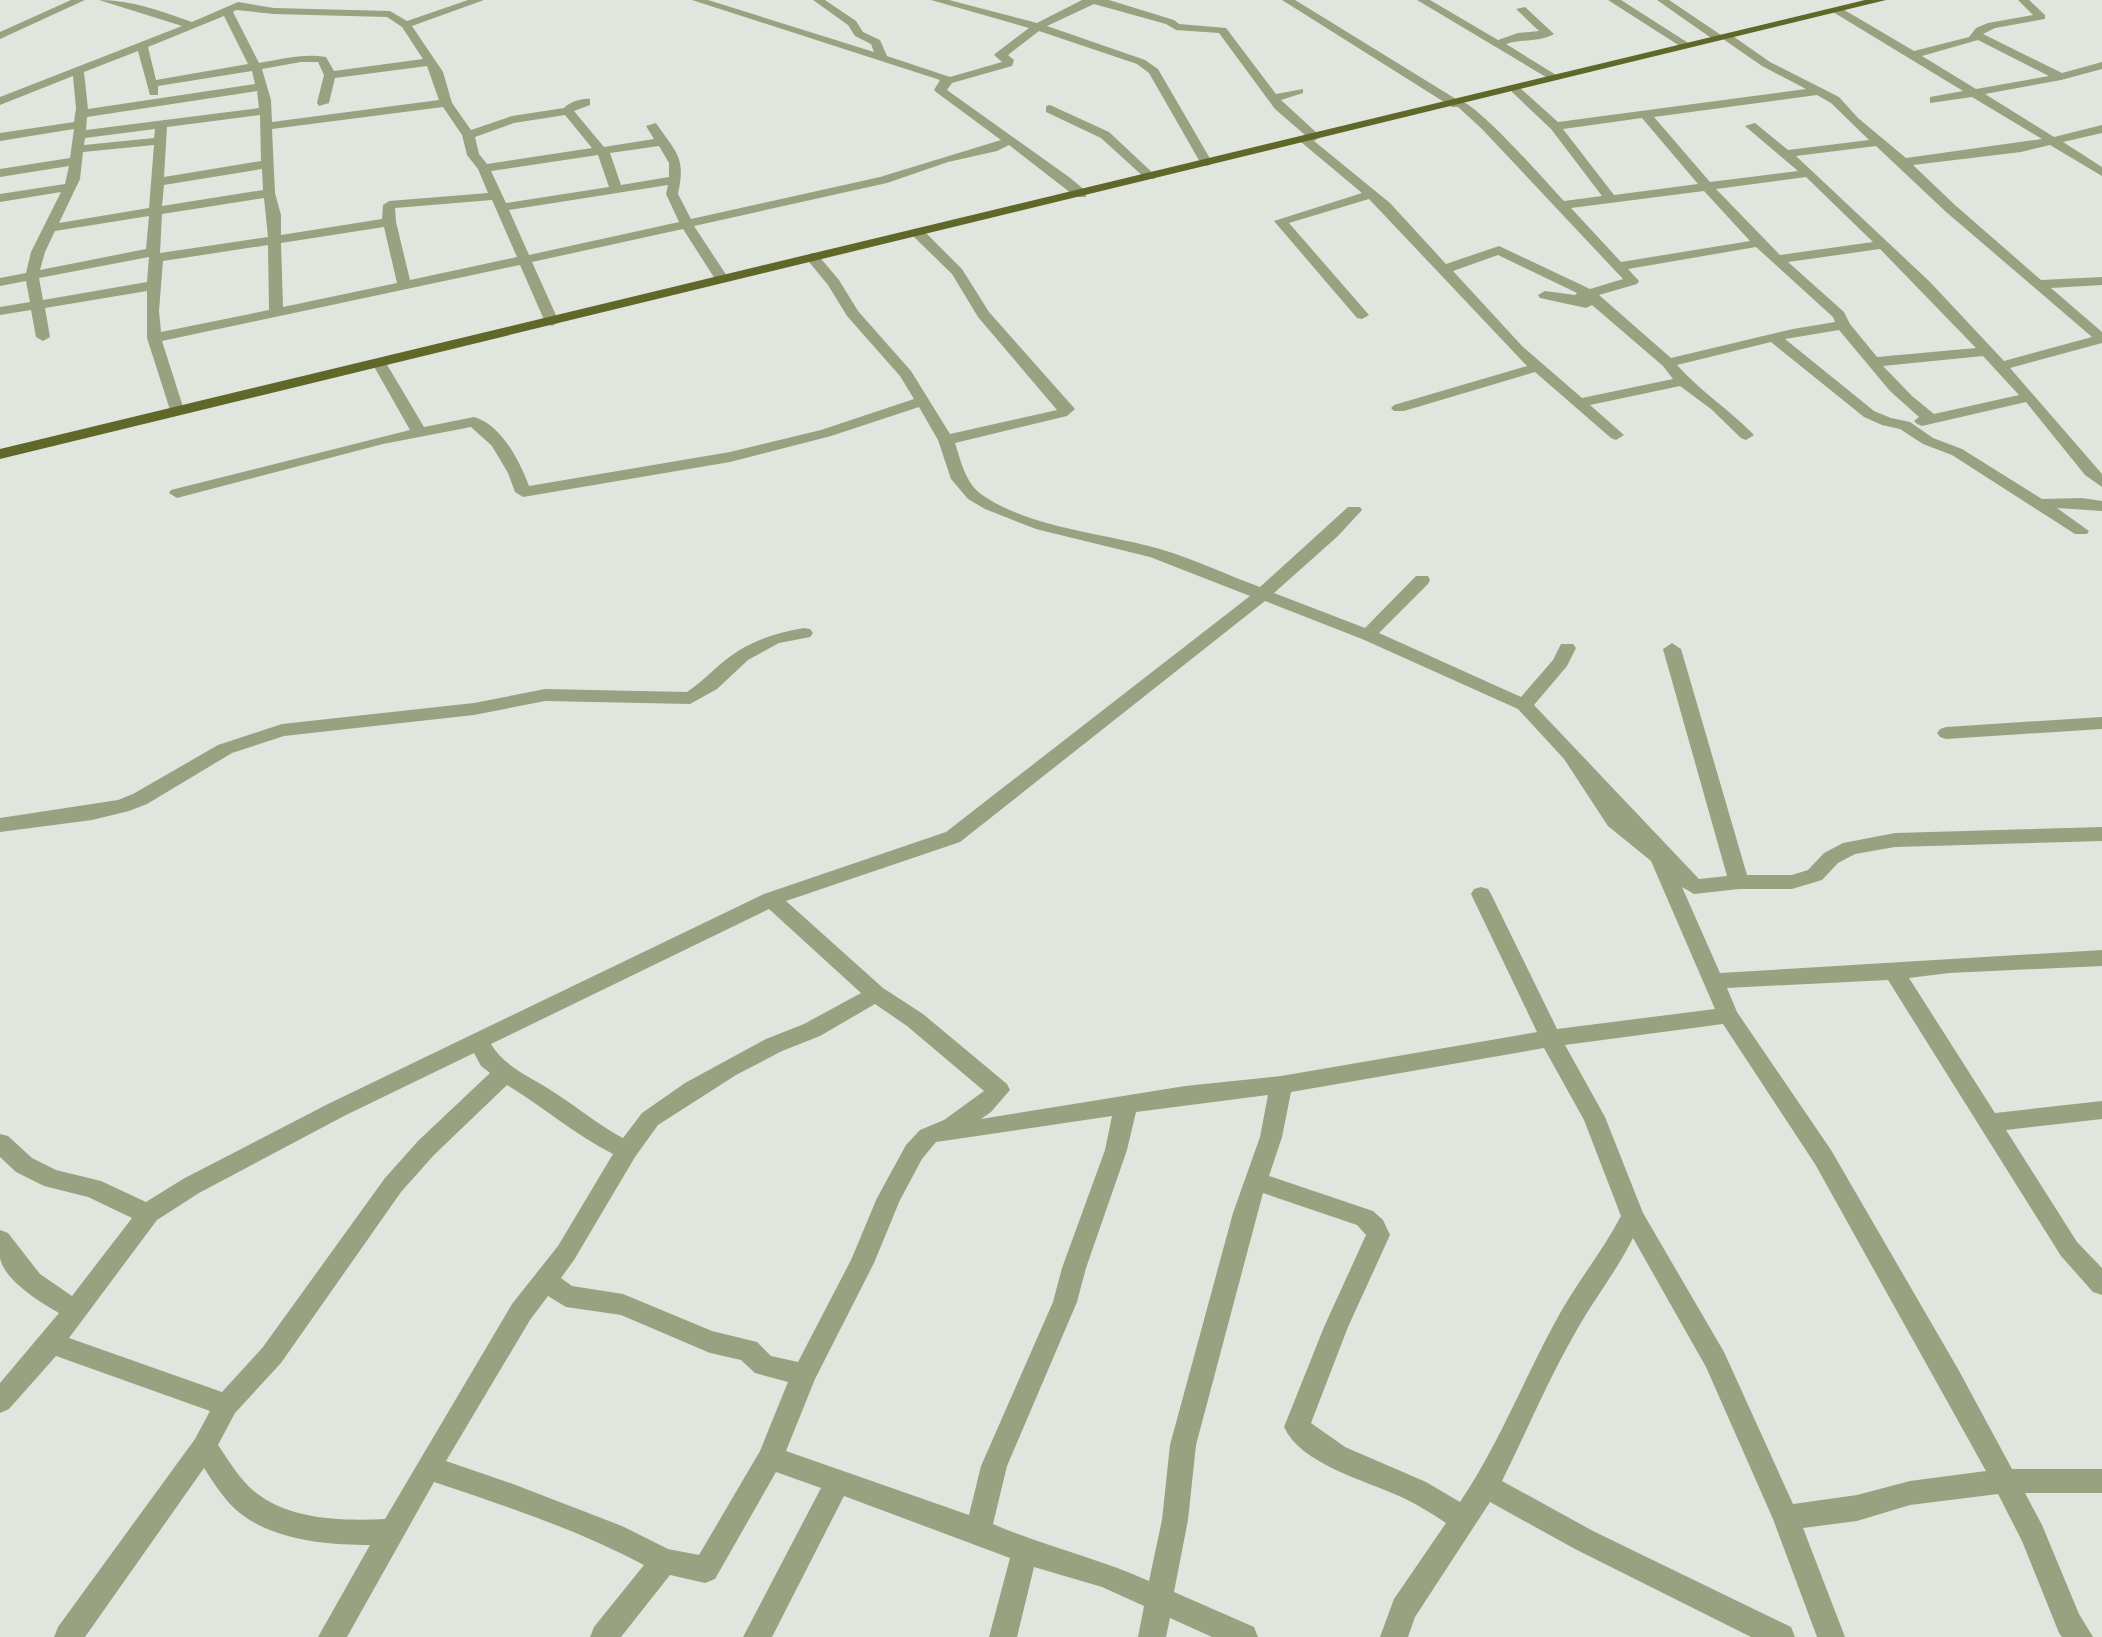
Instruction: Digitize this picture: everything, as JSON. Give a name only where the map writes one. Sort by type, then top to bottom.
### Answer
[{"type":"main road","points":[[0,454],[1880,0]]},
{"type":"street","points":[[50,0],[65,5]]},
{"type":"street","points":[[0,36],[80,0]]},
{"type":"street","points":[[104,0],[149,10],[191,25]]},
{"type":"street","points":[[407,24],[478,0]]},
{"type":"street","points":[[697,0],[948,80],[1008,64],[1008,60],[1000,55],[1037,27],[1091,1],[1108,3],[1176,27],[1222,30],[1309,138],[1385,206],[1518,350],[1616,435]]},
{"type":"street","points":[[818,0],[852,23],[859,34],[876,42],[883,60]]},
{"type":"street","points":[[936,0],[1037,27],[1126,56],[1154,71],[1206,162]]},
{"type":"street","points":[[1287,0],[1348,34],[1458,103],[1485,125],[1632,281],[1573,299]]},
{"type":"street","points":[[1422,0],[1555,78]]},
{"type":"street","points":[[1613,0],[1687,46]]},
{"type":"street","points":[[1662,0],[1766,64],[1835,100],[1854,121],[1903,162],[1950,208],[2102,339]]},
{"type":"street","points":[[2024,1],[2040,0]]},
{"type":"street","points":[[1912,55],[1965,42],[1980,30],[1992,25],[2041,17],[2024,1]]},
{"type":"street","points":[[235,6],[262,87],[267,126],[269,193],[274,215],[276,312]]},
{"type":"street","points":[[0,100],[142,46],[235,6],[274,11],[390,14],[407,24],[438,75],[446,103],[468,135],[473,155],[484,168],[552,322]]},
{"type":"street","points":[[1497,44],[1514,37],[1548,34],[1521,9]]},
{"type":"street","points":[[1837,10],[2102,172]]},
{"type":"street","points":[[1977,35],[2061,77]]},
{"type":"street","points":[[142,46],[159,104]]},
{"type":"street","points":[[151,84],[255,66],[322,59],[330,75],[323,103]]},
{"type":"street","points":[[330,75],[429,62]]},
{"type":"street","points":[[1934,100],[2061,77],[2102,65]]},
{"type":"street","points":[[43,337],[32,275],[37,252],[74,179],[78,137],[78,69]]},
{"type":"street","points":[[948,80],[940,90],[1055,172],[1081,194]]},
{"type":"street","points":[[0,86],[18,92]]},
{"type":"street","points":[[0,173],[159,104],[262,87]]},
{"type":"street","points":[[1516,90],[1555,125],[1611,199]]},
{"type":"street","points":[[1275,98],[1299,91]]},
{"type":"street","points":[[1555,125],[1821,91]]},
{"type":"street","points":[[468,135],[512,120],[568,111],[570,107],[586,102]]},
{"type":"street","points":[[267,126],[446,103]]},
{"type":"street","points":[[1050,109],[1107,136],[1131,162],[1150,176]]},
{"type":"street","points":[[78,137],[265,111]]},
{"type":"street","points":[[568,111],[603,152],[616,189]]},
{"type":"street","points":[[1646,115],[1759,243],[1839,315],[1843,325],[1874,362],[1916,408],[1932,419]]},
{"type":"street","points":[[161,125],[158,141],[155,285],[152,310],[154,338],[176,410]]},
{"type":"street","points":[[652,126],[661,142],[672,152],[677,166],[677,180],[672,194],[687,225],[722,279]]},
{"type":"street","points":[[1751,126],[1809,173],[1925,285],[2030,397],[2102,482]]},
{"type":"street","points":[[1903,162],[2021,148],[2102,129]]},
{"type":"street","points":[[0,137],[158,141]]},
{"type":"street","points":[[154,338],[687,225],[883,180],[944,159],[993,148],[1008,141]]},
{"type":"street","points":[[484,168],[661,142]]},
{"type":"street","points":[[1786,154],[1878,142]]},
{"type":"street","points":[[157,182],[267,164]]},
{"type":"street","points":[[1559,206],[1809,173]]},
{"type":"street","points":[[404,285],[388,222],[389,205],[497,202],[677,180]]},
{"type":"street","points":[[0,198],[70,187]]},
{"type":"street","points":[[51,228],[269,193]]},
{"type":"street","points":[[1362,315],[1281,221],[1371,195]]},
{"type":"street","points":[[0,282],[154,255],[275,241],[388,222]]},
{"type":"street","points":[[918,233],[957,272],[983,314],[1067,409],[1062,413],[1016,421],[946,440]]},
{"type":"street","points":[[1619,266],[1759,243]]},
{"type":"street","points":[[1777,260],[1883,245]]},
{"type":"street","points":[[1443,270],[1499,250],[1590,294],[1606,312],[1668,363],[1683,381],[1716,406],[1746,435]]},
{"type":"street","points":[[812,257],[834,283],[852,313],[895,359],[946,440],[959,479],[974,496],[991,506],[1042,526],[1155,553],[1368,635],[1524,705],[1694,887]]},
{"type":"street","points":[[2038,284],[2102,281]]},
{"type":"street","points":[[0,311],[155,285]]},
{"type":"street","points":[[1545,295],[1573,299],[1606,312]]},
{"type":"street","points":[[1668,363],[1843,325]]},
{"type":"street","points":[[1776,339],[1869,414],[1887,422],[1905,425],[2030,397]]},
{"type":"street","points":[[2001,366],[2102,339]]},
{"type":"street","points":[[1874,362],[1985,352]]},
{"type":"street","points":[[379,363],[419,432]]},
{"type":"street","points":[[1399,408],[1538,367]]},
{"type":"street","points":[[1579,403],[1683,381]]},
{"type":"street","points":[[177,493],[419,432],[474,422],[486,428],[518,476],[523,492],[730,457],[826,433],[922,401]]},
{"type":"street","points":[[1905,425],[1928,441],[1957,452],[2081,531]]},
{"type":"street","points":[[2040,504],[2081,503],[2102,506]]},
{"type":"street","points":[[0,1401],[51,1343],[149,1213],[191,1186],[336,1110],[664,949],[771,899],[953,837],[1262,595],[1279,576],[1314,550],[1354,510]]},
{"type":"street","points":[[1368,635],[1423,580]]},
{"type":"street","points":[[0,825],[92,813],[122,806],[140,799],[199,762],[247,741],[282,730],[474,709],[545,695],[690,698],[711,685],[742,656],[774,639],[804,633]]},
{"type":"street","points":[[1524,705],[1562,663],[1567,648]]},
{"type":"street","points":[[1672,649],[1739,882]]},
{"type":"street","points":[[1946,733],[2102,723]]},
{"type":"street","points":[[1694,887],[1573,760],[1615,821],[1659,857],[1728,1014],[1824,1157],[1949,1377],[2033,1534],[2069,1623],[2079,1637]]},
{"type":"street","points":[[1694,887],[1739,882],[1792,882],[1815,875],[1831,858],[1850,848],[1895,840],[2102,834]]},
{"type":"street","points":[[1481,894],[1568,1074],[1594,1117],[1633,1216],[1714,1360],[1786,1518],[1831,1637]]},
{"type":"street","points":[[429,1468],[513,1496],[622,1539],[664,1561],[705,1570],[769,1458],[804,1375],[862,1263],[889,1198],[914,1152],[928,1136],[952,1126],[983,1106],[999,1090],[915,1020],[876,994],[771,899]]},
{"type":"street","points":[[1712,981],[2102,958]]},
{"type":"street","points":[[1894,972],[2070,1249],[2101,1283]]},
{"type":"street","points":[[332,1637],[521,1312],[566,1253],[626,1150],[650,1119],[693,1088],[774,1045],[812,1030],[876,994]]},
{"type":"street","points":[[928,1136],[1185,1095],[1282,1085],[1552,1038],[1728,1014]]},
{"type":"street","points":[[479,1042],[489,1060],[505,1073],[549,1100],[590,1132],[626,1150]]},
{"type":"street","points":[[68,1637],[204,1447],[226,1405],[272,1355],[393,1185],[426,1148],[505,1073]]},
{"type":"street","points":[[1152,1637],[1152,1625],[1175,1520],[1183,1446],[1236,1245],[1271,1137],[1282,1085]]},
{"type":"street","points":[[978,1531],[994,1466],[1065,1302],[1074,1268],[1116,1150],[1126,1105]]},
{"type":"street","points":[[1989,1123],[2102,1110]]},
{"type":"street","points":[[0,1143],[24,1165],[52,1179],[93,1188],[129,1207],[149,1213]]},
{"type":"street","points":[[1256,1181],[1365,1218],[1375,1227],[1378,1235],[1336,1327],[1297,1427],[1310,1442],[1335,1457],[1413,1489],[1462,1518]]},
{"type":"street","points":[[1394,1637],[1404,1609],[1462,1518],[1486,1486],[1563,1331],[1588,1288],[1613,1255],[1633,1216]]},
{"type":"street","points":[[0,1240],[25,1278],[47,1295],[76,1310]]},
{"type":"street","points":[[546,1280],[566,1296],[623,1306],[710,1342],[748,1350],[764,1365],[804,1375]]},
{"type":"street","points":[[51,1343],[226,1405]]},
{"type":"street","points":[[204,1447],[246,1501],[272,1514],[307,1528],[351,1534],[392,1531]]},
{"type":"street","points":[[769,1458],[978,1531],[1025,1551],[1105,1575],[1244,1637]]},
{"type":"street","points":[[1786,1518],[1857,1508],[1910,1493],[2004,1481],[2102,1481]]},
{"type":"street","points":[[757,1637],[837,1483]]},
{"type":"street","points":[[1486,1486],[1584,1540],[1781,1637]]},
{"type":"street","points":[[1003,1637],[1025,1551]]},
{"type":"street","points":[[604,1637],[664,1561]]}]
